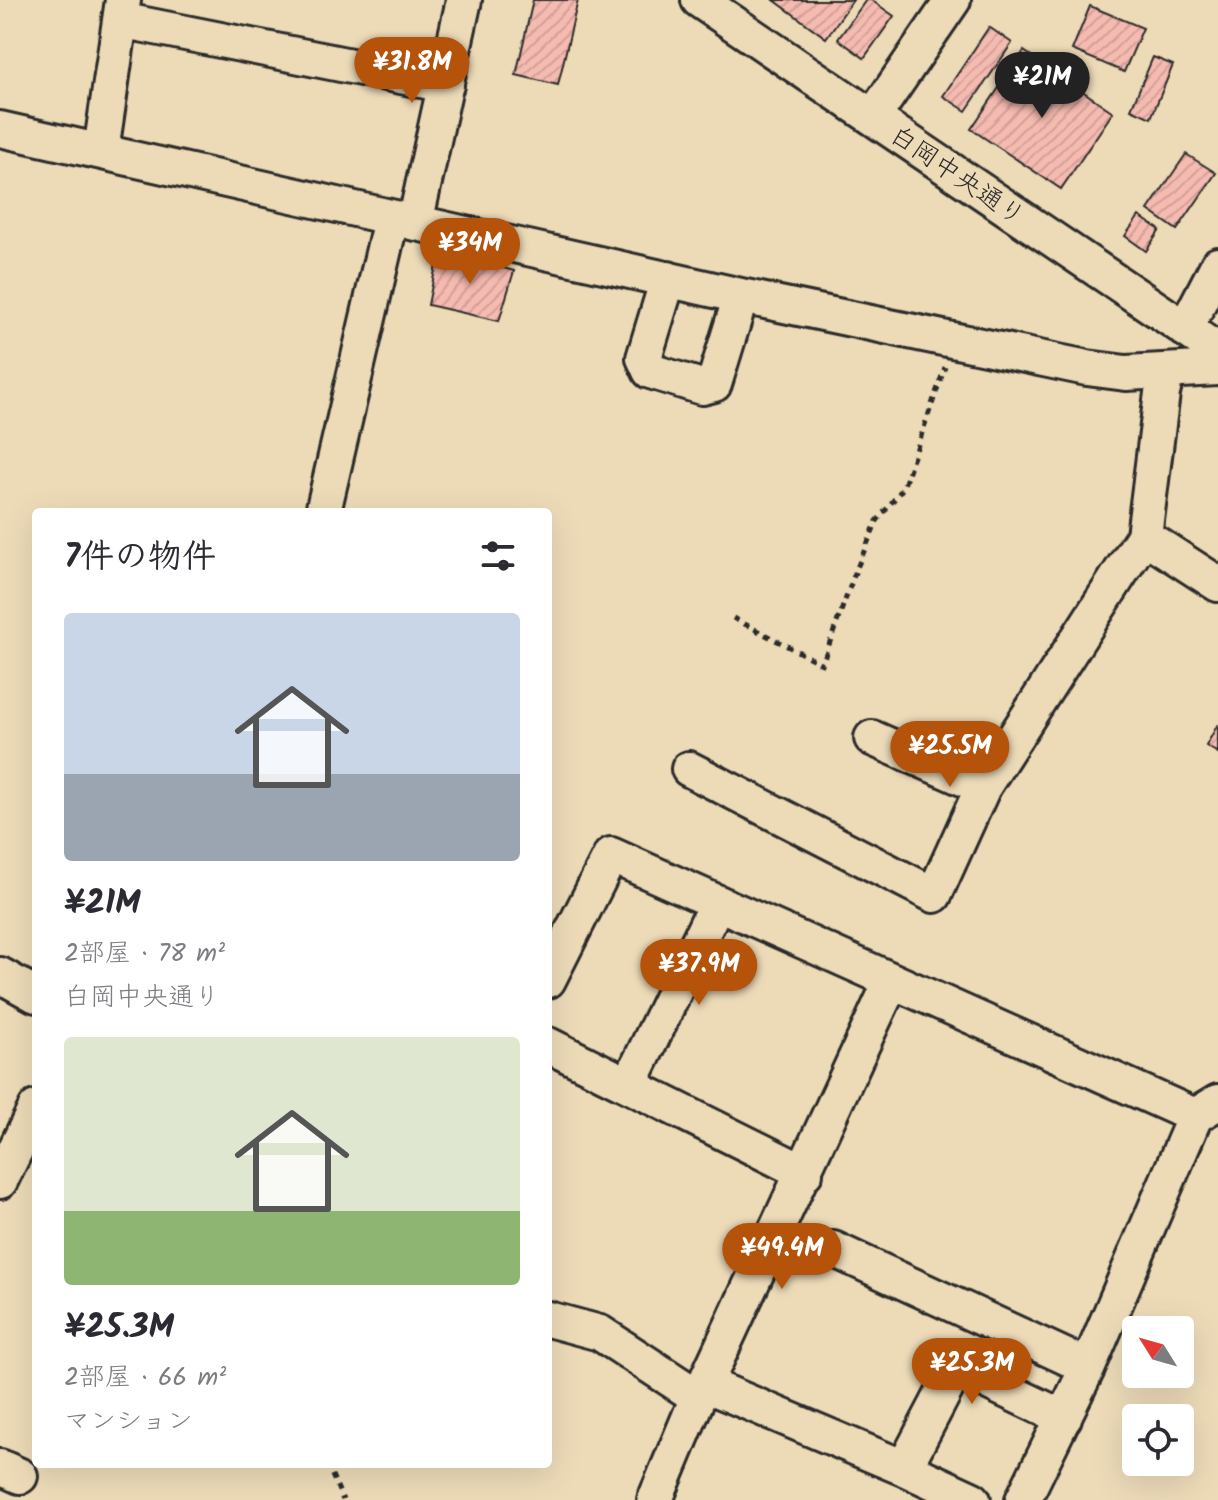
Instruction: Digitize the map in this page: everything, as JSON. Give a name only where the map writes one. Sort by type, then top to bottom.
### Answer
[{"type":"street","points":[[324,508],[403,221],[446,85],[464,0]]},
{"type":"street","name":"白岡中央通り","points":[[699,0],[1218,351]]},
{"type":"street","points":[[873,117],[953,0]]},
{"type":"street","points":[[101,151],[121,10],[446,85]]},
{"type":"street","points":[[0,129],[741,296],[1087,368],[1126,373],[1218,368]]},
{"type":"street","points":[[1185,329],[1218,265]]},
{"type":"street","points":[[668,279],[644,358],[650,371],[702,387],[714,384],[741,296]]},
{"type":"street","points":[[689,769],[934,895],[983,787],[1144,536],[1167,373]]},
{"type":"street","points":[[1144,536],[1218,584]]},
{"type":"street","points":[[872,738],[983,787]]},
{"type":"street","points":[[552,972],[611,855],[891,982],[1206,1109],[1088,1367],[1023,1500]]},
{"type":"street","points":[[629,1085],[717,903]]},
{"type":"street","points":[[0,975],[32,993]]},
{"type":"street","points":[[655,1500],[702,1390],[891,982]]},
{"type":"street","points":[[552,1047],[805,1173]]},
{"type":"street","points":[[0,1181],[32,1116]]},
{"type":"street","points":[[833,1249],[1088,1367]]},
{"type":"street","points":[[552,1320],[600,1333],[702,1390],[904,1468],[973,1500]]},
{"type":"street","points":[[904,1468],[957,1367],[1064,1418]]},
{"type":"path","points":[[733,618],[822,664],[877,521],[903,488],[954,341]]},
{"type":"path","points":[[329,1468],[343,1500]]},
{"type":"building","points":[[533,0],[578,0],[558,85],[516,75]]},
{"type":"building","points":[[774,0],[853,0],[826,38]]},
{"type":"building","points":[[866,0],[871,0],[894,16],[864,58],[838,39]]},
{"type":"building","points":[[1090,6],[1143,28],[1124,72],[1072,50]]},
{"type":"building","points":[[989,27],[1012,43],[966,111],[943,96]]},
{"type":"building","points":[[1024,51],[1113,112],[1061,189],[971,129]]},
{"type":"building","points":[[1153,57],[1173,65],[1151,118],[1131,109]]},
{"type":"building","points":[[1186,154],[1216,173],[1177,230],[1148,210]]},
{"type":"building","points":[[1139,216],[1160,230],[1146,251],[1125,236]]},
{"type":"building","points":[[439,250],[514,271],[499,321],[428,305]]},
{"type":"building","points":[[1218,724],[1218,753],[1206,746]]}]
